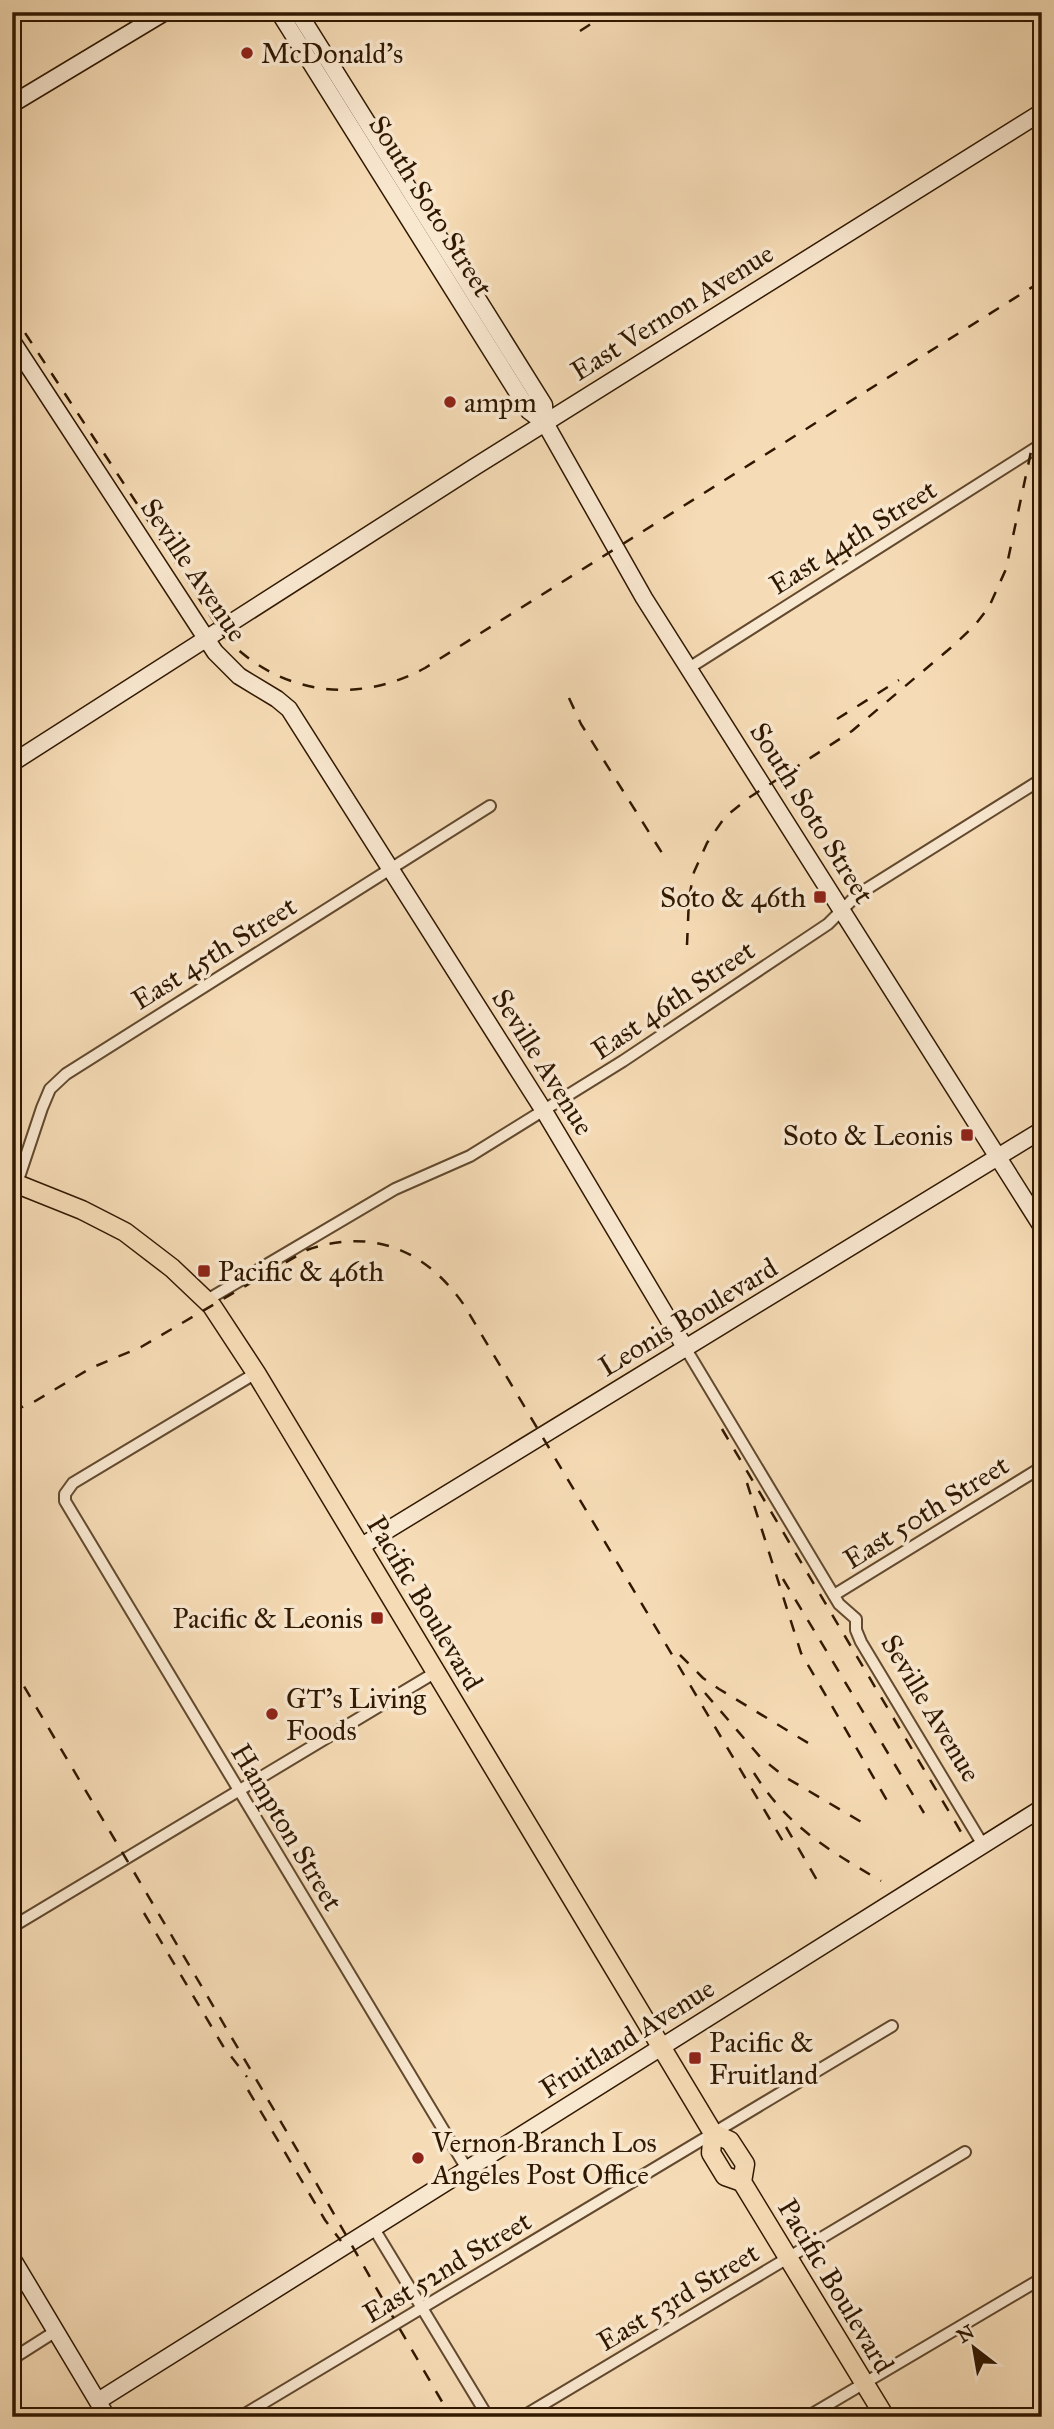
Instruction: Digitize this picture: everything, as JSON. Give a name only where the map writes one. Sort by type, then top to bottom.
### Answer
[{"type":"main road","name":"Pacific Boulevard","points":[[15,1182],[82,1210],[125,1233],[172,1268],[207,1300],[256,1373],[713,2133],[730,2141],[745,2164],[742,2182],[886,2417]]},
{"type":"street","points":[[12,104],[165,12]]},
{"type":"street","name":"South Soto Street","points":[[279,12],[430,239]]},
{"type":"street","name":"South Soto Street","points":[[298,12],[529,411],[545,423],[644,598],[1042,1227]]},
{"type":"street","name":"East Vernon Avenue","points":[[12,763],[545,423],[1042,112]]},
{"type":"street","name":"Seville Avenue","points":[[12,341],[206,639],[230,669],[289,709],[544,1111],[839,1604],[856,1619],[856,1630],[861,1642],[983,1845]]},
{"type":"street","name":"East 44th Street","points":[[688,668],[1042,444]]},
{"type":"street","name":"East 46th Street","points":[[207,1300],[395,1189],[470,1156],[544,1111],[828,924],[857,895],[1042,779]]},
{"type":"street","name":"East 45th Street","points":[[15,1182],[50,1089],[66,1074],[490,806]]},
{"type":"street","name":"Leonis Boulevard","points":[[360,1547],[1042,1130]]},
{"type":"street","name":"Hampton Street","points":[[256,1373],[73,1483],[65,1494],[69,1509],[467,2169]]},
{"type":"street","name":"East 50th Street","points":[[834,1595],[1042,1467]]},
{"type":"street","points":[[12,1927],[436,1672]]},
{"type":"street","name":"Fruitland Avenue","points":[[98,2401],[1042,1808]]},
{"type":"street","name":"East 52nd Street","points":[[240,2417],[892,2026]]},
{"type":"street","name":"East 53rd Street","points":[[522,2417],[964,2152]]},
{"type":"street","points":[[373,2227],[488,2417]]},
{"type":"street","points":[[12,2258],[107,2417]]},
{"type":"street","points":[[807,2417],[1039,2280]]},
{"type":"street","points":[[12,2359],[56,2332]]},
{"type":"railway","points":[[580,31],[609,12]]},
{"type":"railway","points":[[12,313],[223,635],[244,655],[292,681],[318,688],[345,690],[398,680],[425,668],[1042,281]]},
{"type":"railway","points":[[687,945],[689,898],[694,872],[707,843],[725,817],[750,797],[852,731],[954,645],[989,607],[1006,569],[1042,400]]},
{"type":"railway","points":[[837,719],[899,680]]},
{"type":"railway","points":[[569,698],[581,724],[662,853]]},
{"type":"railway","points":[[12,1411],[32,1403],[91,1368],[141,1347],[307,1250],[354,1241],[396,1248],[415,1257],[433,1270],[464,1305],[784,1843]]},
{"type":"railway","points":[[722,1429],[964,1837]]},
{"type":"railway","points":[[747,1483],[801,1653],[892,1809]]},
{"type":"railway","points":[[783,1579],[924,1813]]},
{"type":"railway","points":[[680,1655],[703,1678],[719,1689],[818,1749]]},
{"type":"railway","points":[[12,1666],[451,2417]]},
{"type":"railway","points":[[705,1693],[761,1758],[785,1777],[863,1823]]},
{"type":"railway","points":[[754,1773],[781,1808],[810,1835],[881,1881]]},
{"type":"railway","points":[[786,1827],[821,1887]]},
{"type":"railway","points":[[144,1913],[223,2046],[247,2077]]},
{"type":"railway","points":[[248,2090],[325,2220],[341,2241]]},
{"type":"place","name":"McDonald's","points":[[247,53]]},
{"type":"place","name":"ampm","points":[[450,402]]},
{"type":"place","name":"Soto & 46th","points":[[820,897]]},
{"type":"place","name":"Soto & Leonis","points":[[967,1135]]},
{"type":"place","name":"Pacific & 46th","points":[[204,1271]]},
{"type":"place","name":"Pacific & Leonis","points":[[377,1618]]},
{"type":"place","name":"GT's Living Foods","points":[[272,1714]]},
{"type":"place","name":"Pacific & Fruitland","points":[[695,2058]]},
{"type":"place","name":"Vernon Branch Los Angeles Post Office","points":[[418,2158]]}]
